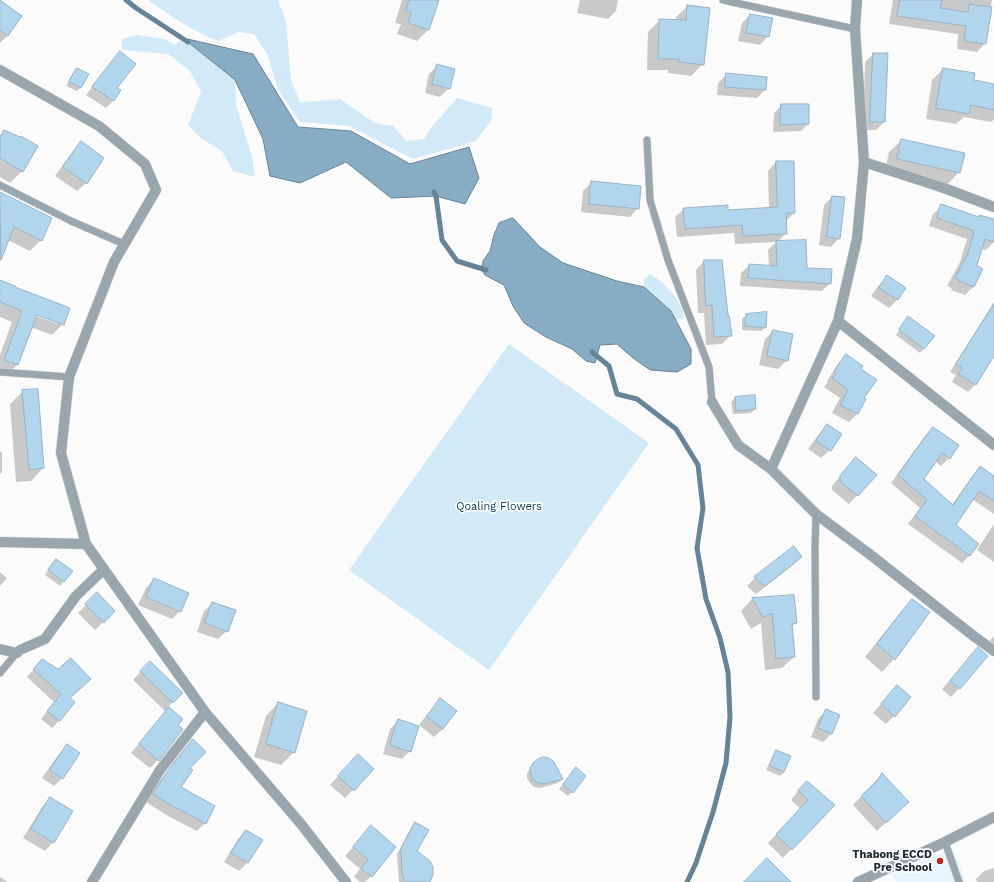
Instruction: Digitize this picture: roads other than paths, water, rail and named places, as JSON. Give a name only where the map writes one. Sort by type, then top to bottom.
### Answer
[{"type":"street","points":[[771,469],[838,321],[857,240],[864,162],[855,29],[857,0]]},
{"type":"street","points":[[0,70],[99,126],[145,164],[156,190],[114,262],[69,377],[61,453],[86,544],[205,712],[302,824],[346,882]]},
{"type":"street","points":[[864,162],[944,188],[994,207]]},
{"type":"street","points":[[838,321],[994,445]]},
{"type":"street","points":[[712,402],[738,445],[771,469],[816,514],[994,651]]},
{"type":"street","points":[[0,542],[86,544]]},
{"type":"street","points":[[0,649],[18,652],[45,639],[76,596],[104,569]]},
{"type":"street","points":[[92,882],[160,770],[176,747],[205,712]]},
{"type":"street","points":[[858,882],[945,842],[994,817]]},
{"type":"lane","points":[[723,0],[855,29]]},
{"type":"lane","points":[[647,140],[650,200],[668,260],[709,367],[712,402]]},
{"type":"lane","points":[[0,185],[70,221],[124,244]]},
{"type":"lane","points":[[0,372],[69,377]]},
{"type":"lane","points":[[816,514],[816,696]]},
{"type":"lane","points":[[0,673],[18,652]]},
{"type":"lane","points":[[945,842],[959,882]]},
{"type":"waterway","points":[[126,0],[188,42]]},
{"type":"waterway","points":[[434,192],[436,196],[442,240],[457,261],[486,270]]},
{"type":"waterway","points":[[592,352],[609,366],[617,394],[637,399],[676,429],[698,465],[703,508],[697,548],[706,599],[720,638],[728,672],[730,717],[726,763],[713,812],[696,863],[687,882]]},
{"type":"place","name":"Thabong ECCD Pre School","points":[[940,861]]},
{"type":"park label","name":"Qoaling Flowers","points":[[499,507]]}]
